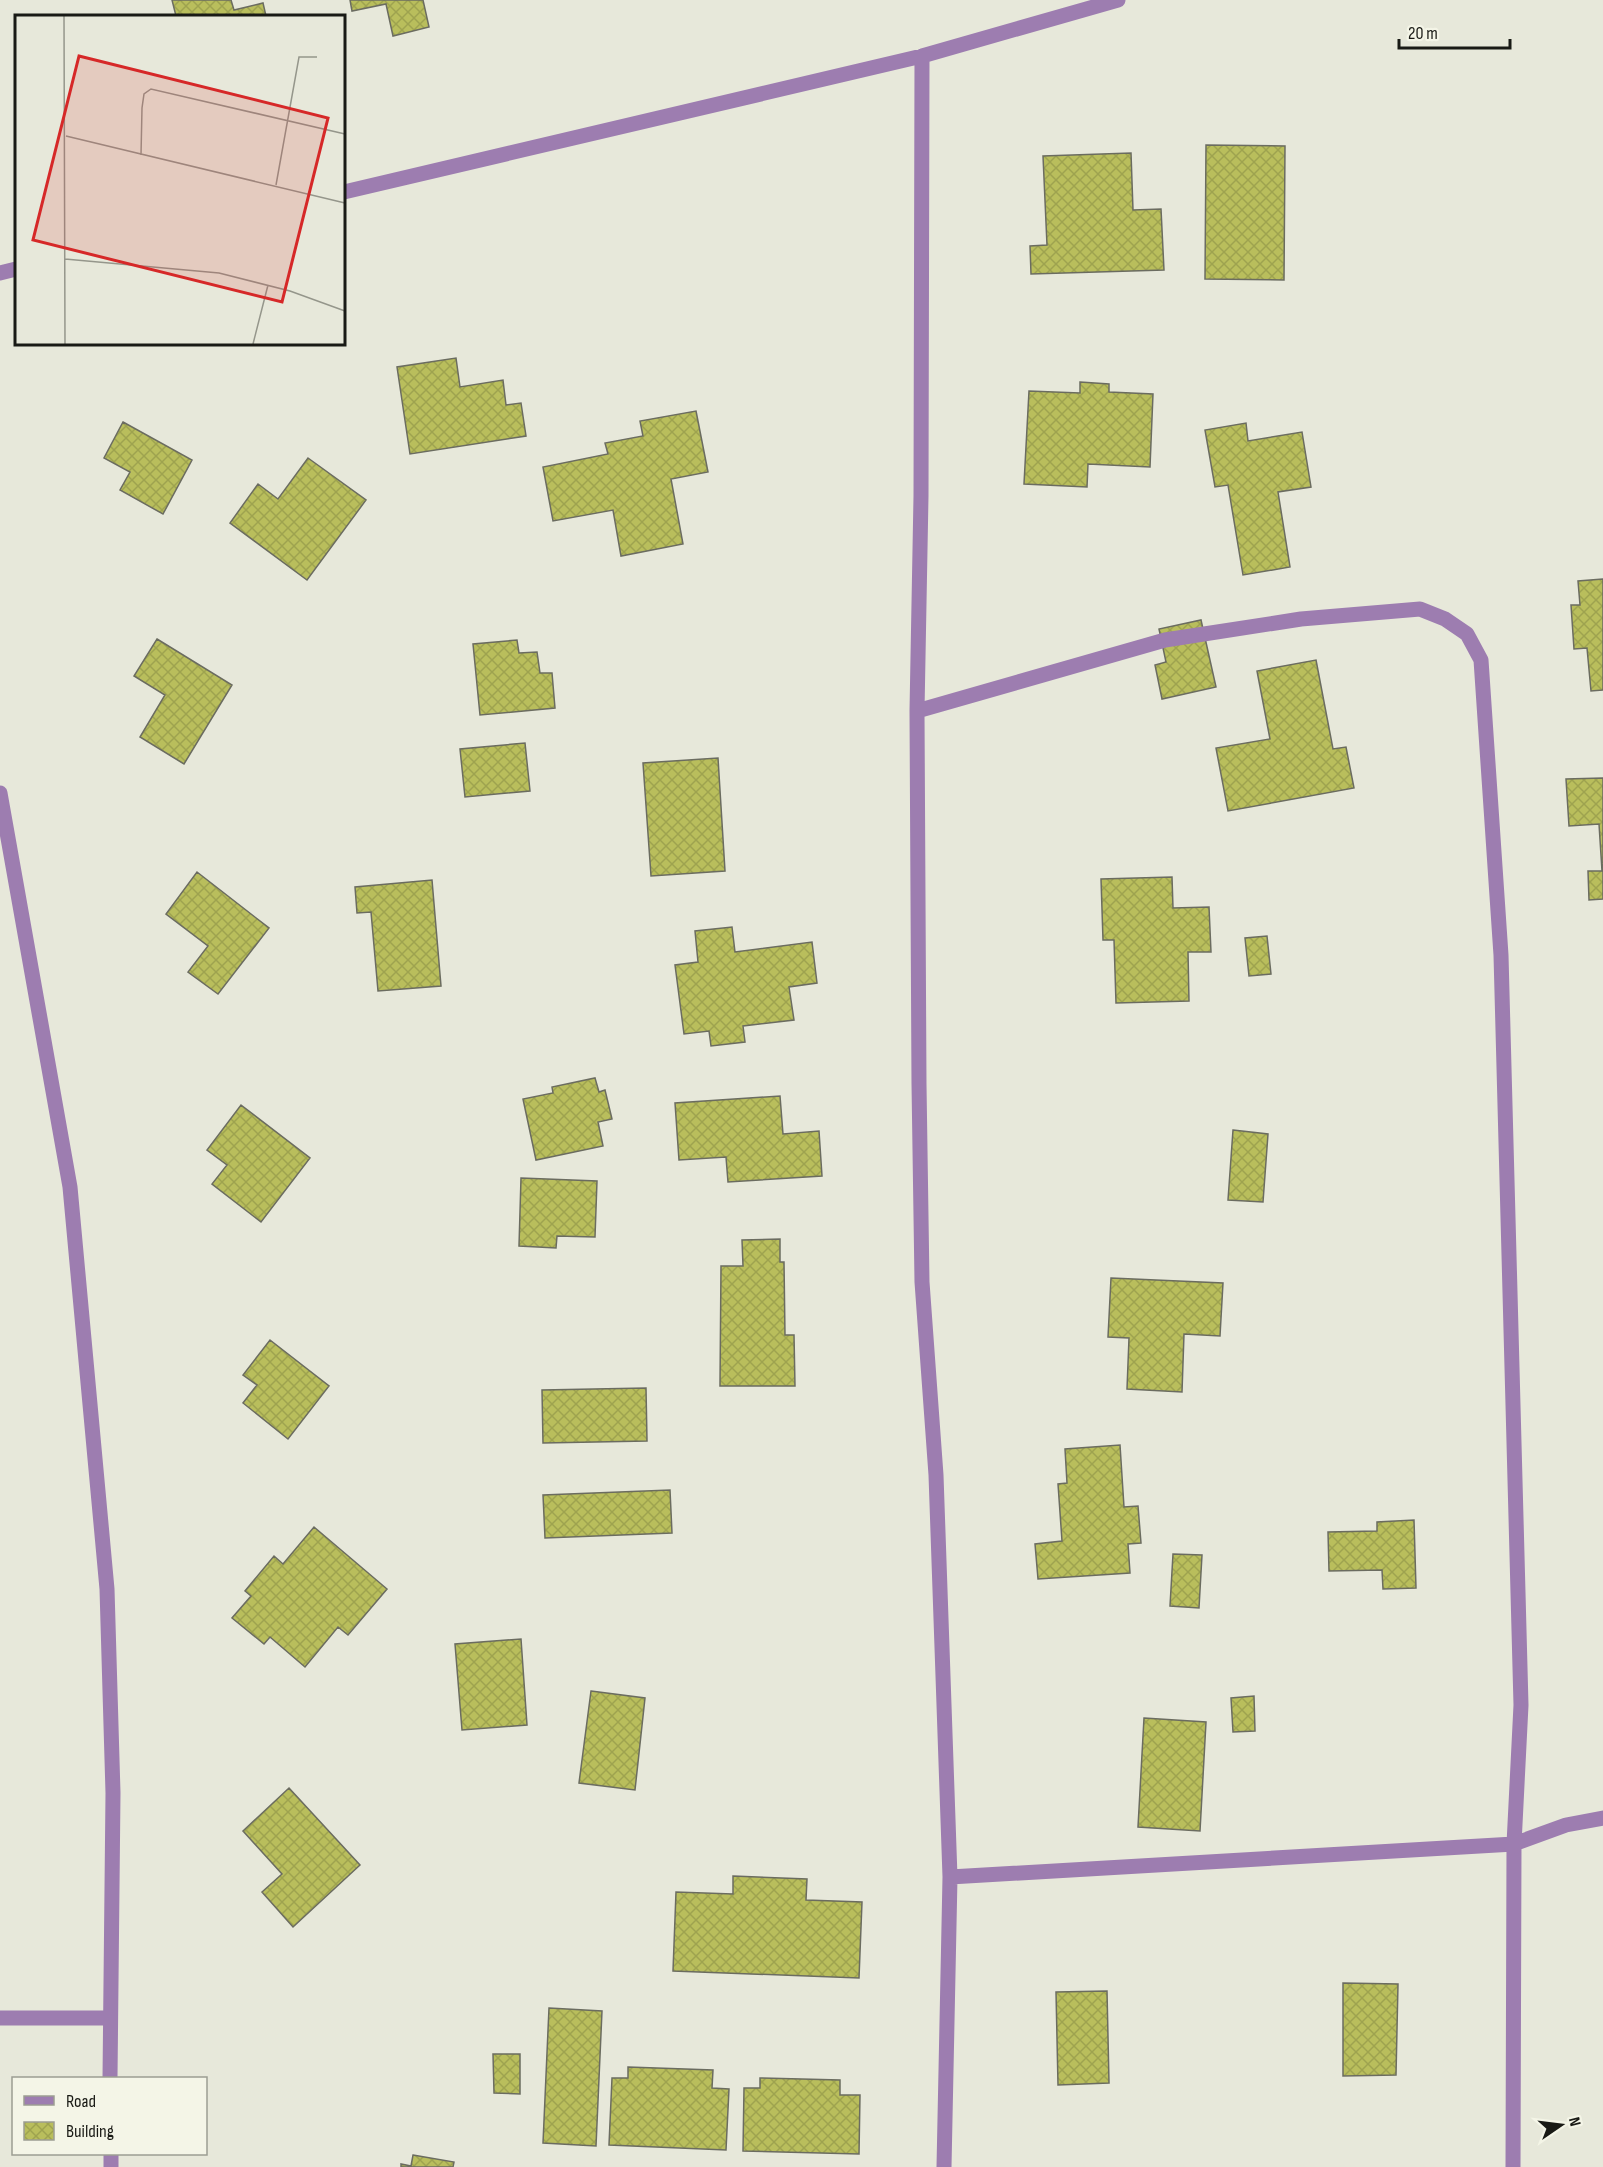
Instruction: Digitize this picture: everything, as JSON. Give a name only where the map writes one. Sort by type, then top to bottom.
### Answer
[{"type":"street","points":[[345,192],[922,56],[1118,0]]},
{"type":"street","points":[[922,56],[921,496],[917,711],[922,1282],[936,1475],[950,1877],[944,2167]]},
{"type":"street","points":[[0,273],[15,269]]},
{"type":"street","points":[[917,711],[1165,640],[1301,619],[1420,609],[1445,619],[1467,634],[1481,660],[1501,955],[1521,1705],[1514,1844],[1514,2167]]},
{"type":"street","points":[[0,793],[70,1187],[107,1589],[113,1793],[110,2077]]},
{"type":"street","points":[[950,1877],[1514,1844],[1566,1825],[1603,1818]]},
{"type":"street","points":[[0,2018],[110,2018]]},
{"type":"building","points":[[172,0],[231,0],[234,10],[263,3],[266,15],[176,15]]},
{"type":"building","points":[[350,0],[423,0],[429,27],[393,36],[386,4],[352,11]]},
{"type":"building","points":[[1206,145],[1285,146],[1284,280],[1205,279]]},
{"type":"building","points":[[1131,153],[1133,210],[1161,209],[1164,270],[1031,274],[1030,246],[1047,245],[1043,156]]},
{"type":"building","points":[[456,358],[460,387],[503,380],[506,405],[521,403],[526,436],[410,454],[397,367]]},
{"type":"building","points":[[1080,382],[1109,384],[1109,392],[1153,394],[1150,467],[1088,464],[1087,487],[1024,484],[1029,391],[1080,393]]},
{"type":"building","points":[[696,411],[708,472],[671,479],[683,544],[621,556],[613,510],[553,521],[543,467],[608,454],[605,443],[643,436],[640,421]]},
{"type":"building","points":[[123,422],[192,460],[163,514],[120,490],[130,472],[104,458]]},
{"type":"building","points":[[1246,423],[1248,441],[1302,432],[1311,487],[1278,492],[1290,567],[1243,575],[1228,485],[1215,487],[1205,430]]},
{"type":"building","points":[[308,458],[366,500],[307,580],[230,523],[258,484],[278,499]]},
{"type":"building","points":[[1603,579],[1603,690],[1591,691],[1587,648],[1574,649],[1571,605],[1580,605],[1578,581]]},
{"type":"building","points":[[1201,620],[1216,687],[1162,699],[1155,665],[1166,662],[1159,629]]},
{"type":"building","points":[[157,639],[232,685],[184,764],[140,737],[165,695],[134,676]]},
{"type":"building","points":[[517,640],[519,653],[537,652],[540,673],[552,673],[555,708],[480,715],[473,644]]},
{"type":"building","points":[[1316,660],[1333,749],[1346,747],[1354,788],[1228,811],[1216,748],[1270,739],[1257,671]]},
{"type":"building","points":[[525,743],[530,791],[465,797],[460,749]]},
{"type":"building","points":[[718,758],[725,871],[651,876],[643,763]]},
{"type":"building","points":[[1603,778],[1603,899],[1589,900],[1588,871],[1602,871],[1599,824],[1569,826],[1566,779]]},
{"type":"building","points":[[197,872],[269,928],[218,994],[188,972],[208,946],[166,914]]},
{"type":"building","points":[[1172,877],[1173,908],[1209,907],[1211,952],[1188,952],[1189,1001],[1116,1003],[1114,940],[1103,940],[1101,879]]},
{"type":"building","points":[[432,880],[441,986],[378,991],[371,912],[357,913],[355,887]]},
{"type":"building","points":[[732,927],[735,952],[812,942],[817,983],[789,987],[794,1020],[743,1026],[745,1042],[711,1046],[709,1031],[684,1034],[675,965],[698,962],[695,931]]},
{"type":"building","points":[[1267,936],[1271,974],[1249,976],[1245,938]]},
{"type":"building","points":[[595,1078],[599,1092],[605,1090],[612,1119],[598,1122],[603,1146],[536,1160],[523,1099],[553,1093],[552,1087]]},
{"type":"building","points":[[780,1096],[783,1134],[819,1131],[822,1176],[728,1182],[726,1157],[679,1160],[675,1103]]},
{"type":"building","points":[[241,1105],[310,1158],[261,1222],[212,1184],[227,1165],[207,1150]]},
{"type":"building","points":[[1233,1130],[1268,1134],[1263,1202],[1228,1200]]},
{"type":"building","points":[[521,1178],[597,1181],[595,1237],[557,1236],[556,1248],[519,1246]]},
{"type":"building","points":[[780,1239],[780,1262],[784,1262],[785,1335],[794,1335],[795,1386],[720,1386],[721,1266],[743,1266],[742,1240]]},
{"type":"building","points":[[1111,1278],[1223,1283],[1220,1336],[1184,1334],[1182,1392],[1127,1389],[1129,1338],[1108,1337]]},
{"type":"building","points":[[270,1340],[329,1386],[288,1439],[243,1403],[257,1385],[243,1375]]},
{"type":"building","points":[[646,1388],[647,1441],[543,1443],[542,1390]]},
{"type":"building","points":[[1120,1445],[1124,1507],[1138,1506],[1141,1543],[1128,1544],[1130,1573],[1038,1579],[1035,1544],[1062,1541],[1058,1484],[1067,1483],[1065,1449]]},
{"type":"building","points":[[670,1490],[672,1533],[545,1538],[543,1495]]},
{"type":"building","points":[[1414,1520],[1416,1588],[1383,1589],[1382,1570],[1329,1571],[1328,1532],[1377,1531],[1377,1522]]},
{"type":"building","points":[[314,1527],[387,1589],[348,1635],[338,1627],[305,1667],[270,1637],[264,1644],[232,1618],[251,1596],[245,1591],[274,1556],[283,1564]]},
{"type":"building","points":[[1173,1554],[1202,1555],[1199,1608],[1170,1606]]},
{"type":"building","points":[[521,1639],[527,1725],[462,1730],[455,1644]]},
{"type":"building","points":[[591,1691],[645,1698],[635,1790],[579,1783]]},
{"type":"building","points":[[1254,1696],[1255,1731],[1233,1732],[1231,1698]]},
{"type":"building","points":[[1144,1718],[1206,1722],[1200,1831],[1138,1827]]},
{"type":"building","points":[[289,1788],[360,1865],[293,1927],[262,1892],[282,1874],[243,1831]]},
{"type":"building","points":[[733,1876],[807,1879],[806,1900],[862,1902],[859,1978],[673,1971],[676,1892],[733,1894]]},
{"type":"building","points":[[1343,1983],[1398,1984],[1396,2075],[1343,2076]]},
{"type":"building","points":[[1107,1991],[1109,2083],[1058,2085],[1056,1992]]},
{"type":"building","points":[[549,2008],[602,2011],[596,2146],[543,2143]]},
{"type":"building","points":[[493,2054],[520,2054],[520,2094],[494,2093]]},
{"type":"building","points":[[628,2067],[713,2070],[712,2088],[729,2089],[726,2150],[609,2145],[612,2078],[628,2078]]},
{"type":"building","points":[[760,2078],[840,2080],[840,2095],[860,2095],[859,2154],[743,2151],[744,2088],[760,2088]]},
{"type":"building","points":[[413,2155],[454,2162],[453,2167],[401,2167],[401,2164],[411,2166]]}]
